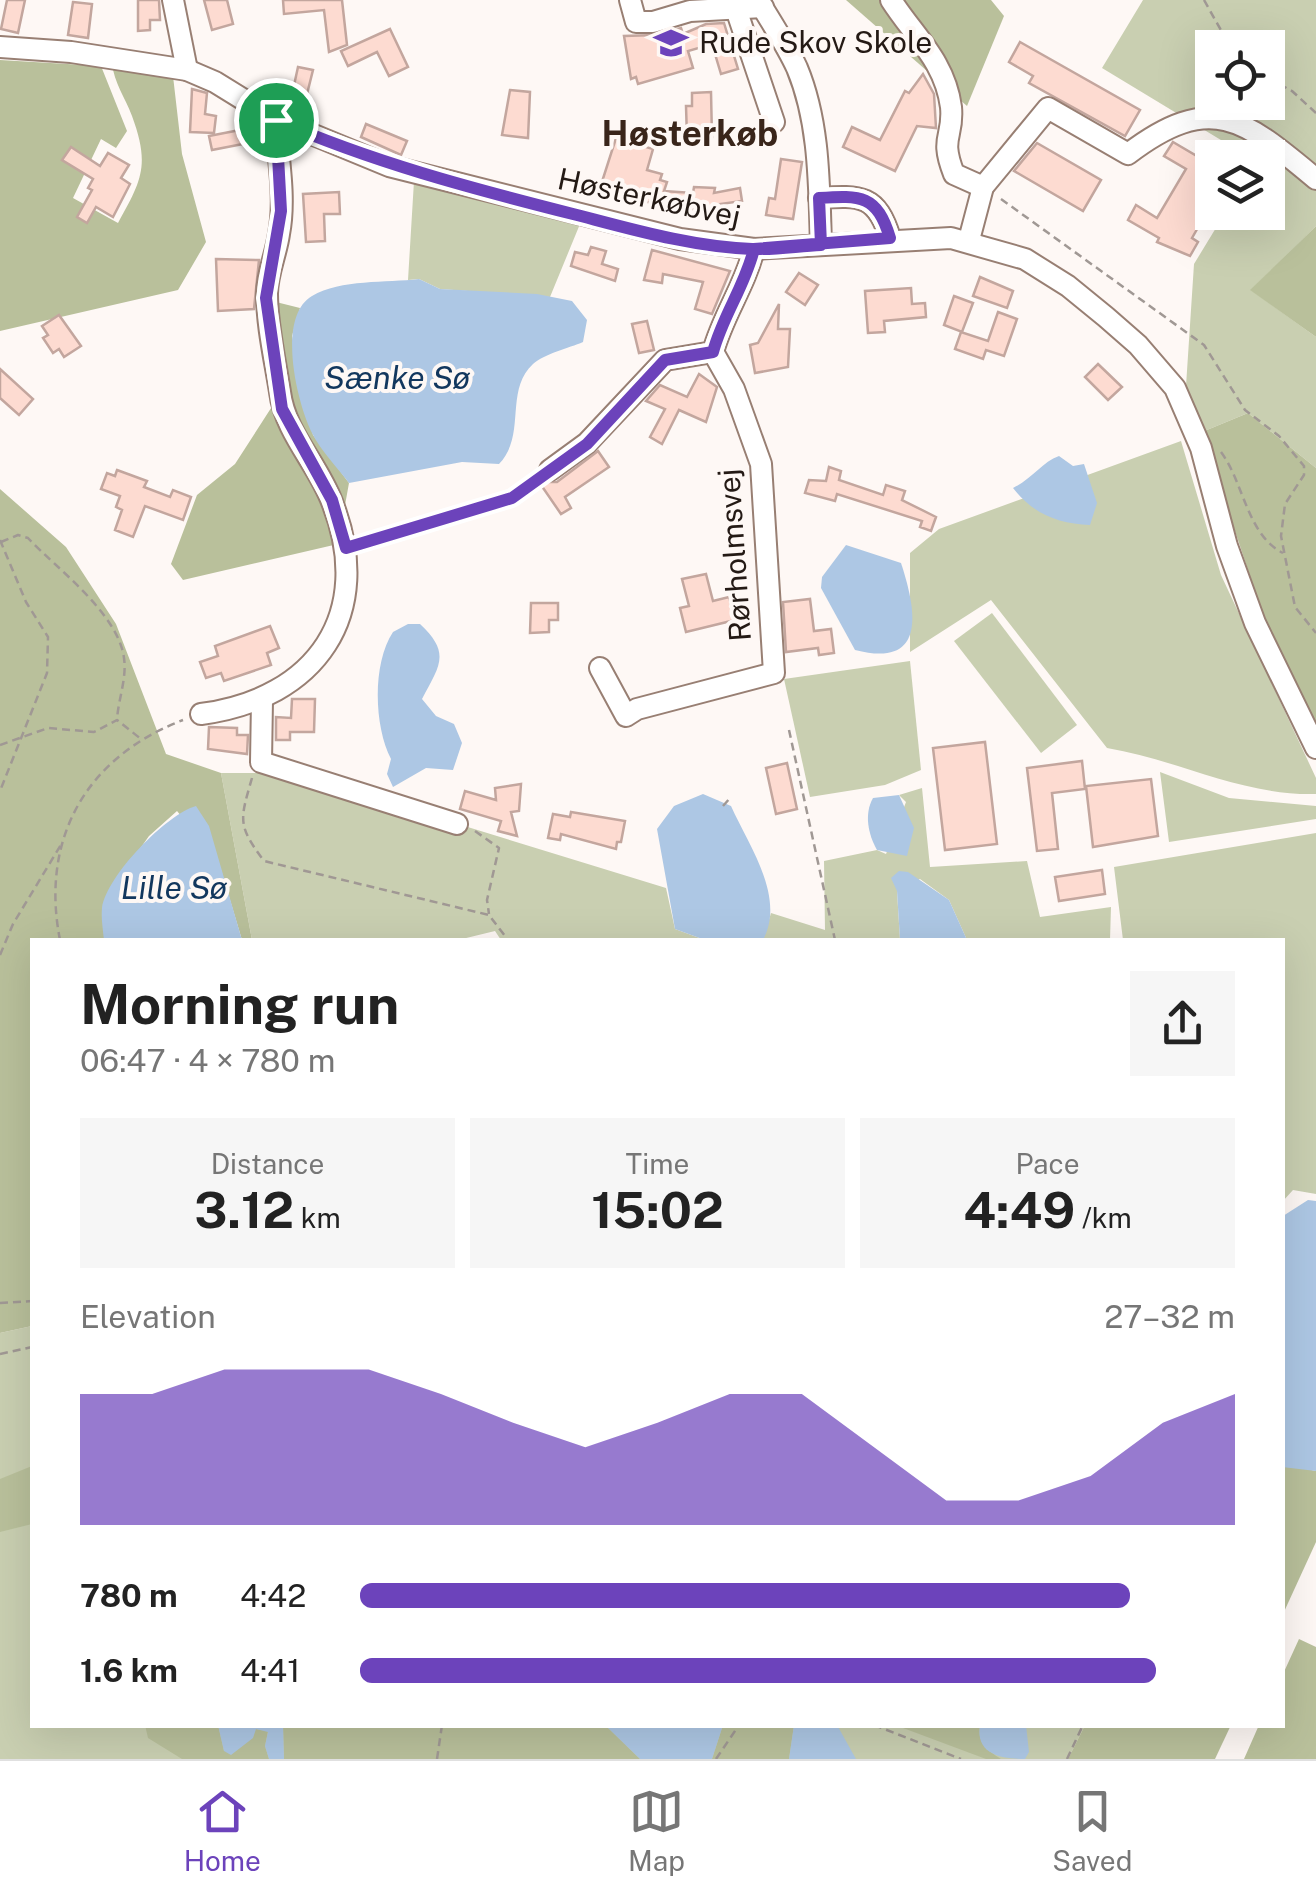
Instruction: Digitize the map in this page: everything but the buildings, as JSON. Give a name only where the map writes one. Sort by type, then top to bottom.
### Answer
[{"type":"street","points":[[173,0],[186,70]]},
{"type":"street","points":[[630,0],[636,22],[652,22],[690,11],[761,4],[787,50],[808,102],[821,245]]},
{"type":"street","points":[[890,0],[932,50],[950,103],[944,147],[954,174],[983,188]]},
{"type":"street","points":[[736,9],[774,122]]},
{"type":"street","name":"Høsterkøbvej","points":[[0,47],[71,52],[186,70],[216,82],[276,120],[345,149],[442,181],[618,226],[754,249],[890,238],[969,240],[1005,250],[1044,270],[1138,345],[1174,388],[1198,441],[1227,546],[1255,623],[1316,748]]},
{"type":"street","points":[[754,62],[787,50]]},
{"type":"street","points":[[969,240],[983,188],[1048,108],[1128,154],[1184,119],[1211,117],[1237,123],[1267,138],[1316,179]]},
{"type":"street","points":[[201,714],[262,700],[300,678],[324,653],[338,626],[346,548],[332,500],[282,409],[266,298],[281,211],[276,120]]},
{"type":"street","points":[[819,198],[849,196],[870,201],[883,216],[890,238]]},
{"type":"street","points":[[550,470],[587,444],[665,360],[713,352],[721,323],[746,281],[754,249]]},
{"type":"street","name":"Rørholmsvej","points":[[600,668],[626,716],[637,708],[774,674],[761,464],[734,388],[713,352]]},
{"type":"street","points":[[262,700],[262,762],[457,824]]},
{"type":"path","points":[[1204,0],[1221,30]]},
{"type":"path","points":[[1285,86],[1316,113]]},
{"type":"path","points":[[1198,441],[1219,449],[1234,468],[1258,528],[1270,546],[1283,553]]},
{"type":"path","points":[[346,548],[512,498],[550,470]]},
{"type":"path","points":[[0,791],[46,674],[48,637],[26,602],[1,541],[18,535],[28,538],[90,598],[116,636],[124,657],[117,720]]},
{"type":"path","points":[[0,955],[92,781],[117,754],[201,714]]},
{"type":"path","points":[[0,745],[48,728],[94,732],[117,720]]},
{"type":"path","points":[[117,720],[142,740]]},
{"type":"path","points":[[789,730],[835,938]]},
{"type":"path","points":[[262,762],[256,765],[241,818],[244,834],[264,861],[489,915]]},
{"type":"path","points":[[724,806],[730,798]]},
{"type":"path","points":[[457,824],[484,834],[499,848],[487,900],[489,915],[506,938]]},
{"type":"path","points":[[60,938],[52,898],[64,840]]},
{"type":"path","points":[[0,1303],[30,1300]]},
{"type":"path","points":[[0,1354],[30,1346]]},
{"type":"path","points":[[437,1759],[442,1728]]},
{"type":"path","points":[[716,1759],[737,1728]]},
{"type":"path","points":[[882,1728],[961,1759]]},
{"type":"path","points":[[1067,1759],[1082,1728]]},
{"type":"green space","points":[[846,0],[991,0],[1004,16],[967,106]]},
{"type":"green space","points":[[1143,0],[1316,0],[1316,226],[1251,290],[1316,337],[1316,468],[1248,413],[1202,432],[1186,386],[1194,264],[1215,230],[1285,230],[1285,140],[1221,140],[1102,68]]},
{"type":"green space","points":[[0,60],[101,66],[127,131],[116,148],[101,139],[73,198],[118,223],[138,183],[142,160],[138,133],[112,63],[173,76],[182,154],[206,242],[178,290],[0,331]]},
{"type":"green space","points":[[414,181],[580,224],[550,297],[440,289],[419,279],[408,280]]},
{"type":"green space","points":[[1316,226],[1316,337],[1250,290]]},
{"type":"green space","points":[[272,301],[300,308],[292,336],[313,435],[349,483],[338,544],[183,580],[171,564],[197,495],[235,464],[273,405]]},
{"type":"green space","points":[[1248,413],[1316,468],[1316,729],[1263,615],[1202,432]]},
{"type":"green space","points":[[1181,441],[1221,575],[1316,778],[1316,794],[1262,789],[1107,748],[991,600],[910,652],[910,553],[939,529]]},
{"type":"green space","points":[[0,489],[66,547],[116,624],[166,754],[221,773],[252,938],[241,938],[218,860],[177,811],[149,836],[130,863],[105,938],[30,938],[30,1326],[0,1333]]},
{"type":"green space","points":[[992,613],[1077,725],[1041,753],[954,641]]},
{"type":"green space","points":[[910,661],[921,770],[885,785],[810,797],[784,679]]},
{"type":"green space","points":[[1160,772],[1229,798],[1316,806],[1316,819],[1169,842]]},
{"type":"green space","points":[[221,773],[292,773],[666,888],[675,929],[700,938],[500,938],[495,931],[466,938],[252,938]]},
{"type":"green space","points":[[922,788],[930,867],[1027,861],[1040,917],[1111,907],[1110,938],[966,938],[949,900],[920,879],[897,891],[900,938],[764,938],[771,913],[825,930],[824,861],[877,850],[886,854],[906,802],[899,795]]},
{"type":"green space","points":[[1316,833],[1316,1194],[1293,1190],[1285,1199],[1285,938],[1123,938],[1114,867]]},
{"type":"green space","points":[[30,1326],[30,1728],[1084,1728],[1068,1759],[0,1759],[0,1333]]},
{"type":"green space","points":[[1285,1466],[1316,1471],[1316,1542],[1285,1610]]},
{"type":"green space","points":[[30,1467],[30,1524],[0,1532],[0,1479]]},
{"type":"green space","points":[[1299,1639],[1316,1647],[1316,1759],[1244,1759],[1258,1728],[1285,1728],[1285,1670]]},
{"type":"green space","points":[[146,1728],[219,1728],[224,1751],[255,1729],[268,1731],[265,1746],[269,1759],[182,1759],[148,1738]]},
{"type":"green space","points":[[283,1728],[608,1728],[640,1759],[284,1759]]},
{"type":"green space","points":[[722,1728],[794,1728],[789,1759],[712,1759]]},
{"type":"green space","points":[[903,1728],[980,1728],[984,1745],[1001,1759],[986,1759]]},
{"type":"green space","points":[[1084,1728],[1230,1728],[1215,1759],[1068,1759]]},
{"type":"water","name":"Sænke Sø","points":[[419,279],[440,289],[537,294],[572,301],[587,320],[583,342],[543,357],[524,375],[512,440],[499,464],[462,462],[349,483],[320,446],[306,419],[293,361],[295,322],[301,307],[324,291],[350,284]]},
{"type":"water","points":[[1059,456],[1073,466],[1084,464],[1097,503],[1090,525],[1047,516],[1013,488]]},
{"type":"water","points":[[846,545],[901,563],[910,599],[911,631],[906,643],[895,651],[879,654],[855,650],[821,588],[822,577]]},
{"type":"water","points":[[408,624],[420,624],[439,652],[437,668],[422,699],[436,716],[454,724],[462,743],[453,770],[426,768],[393,787],[387,774],[391,759],[381,730],[379,678],[386,645],[393,632]]},
{"type":"water","points":[[703,794],[731,806],[768,889],[769,924],[764,938],[700,938],[675,929],[657,829],[674,806]]},
{"type":"water","points":[[899,795],[914,828],[907,856],[877,850],[868,824],[873,798]]},
{"type":"water","name":"Lille Sø","points":[[196,806],[209,826],[241,938],[104,938],[102,908],[115,879],[155,833]]},
{"type":"water","points":[[899,871],[908,872],[949,900],[966,938],[900,938],[897,891],[891,878]]},
{"type":"water","points":[[1308,1200],[1316,1201],[1316,1471],[1285,1467],[1285,1215]]},
{"type":"water","points":[[219,1728],[283,1728],[284,1759],[269,1759],[265,1746],[268,1732],[256,1729],[253,1738],[231,1755],[224,1751]]},
{"type":"water","points":[[608,1728],[722,1728],[712,1759],[640,1759]]},
{"type":"water","points":[[794,1728],[839,1728],[856,1759],[789,1759]]},
{"type":"water","points":[[980,1728],[1026,1728],[1029,1752],[1025,1759],[999,1756],[986,1749]]},
{"type":"place","name":"Rude Skov Skole","points":[[671,43]]},
{"type":"district","name":"Høsterkøb","points":[[690,134]]},
{"type":"route","points":[[276,120],[280,234],[267,278],[266,298],[282,409],[332,500],[346,548],[455,519],[512,498],[587,444],[624,406],[651,370],[665,360],[713,352],[721,323],[746,281],[754,249],[821,245],[890,238],[883,216],[870,201],[849,196],[819,198],[821,245],[783,247],[754,249],[680,239],[389,166],[276,120]]}]
